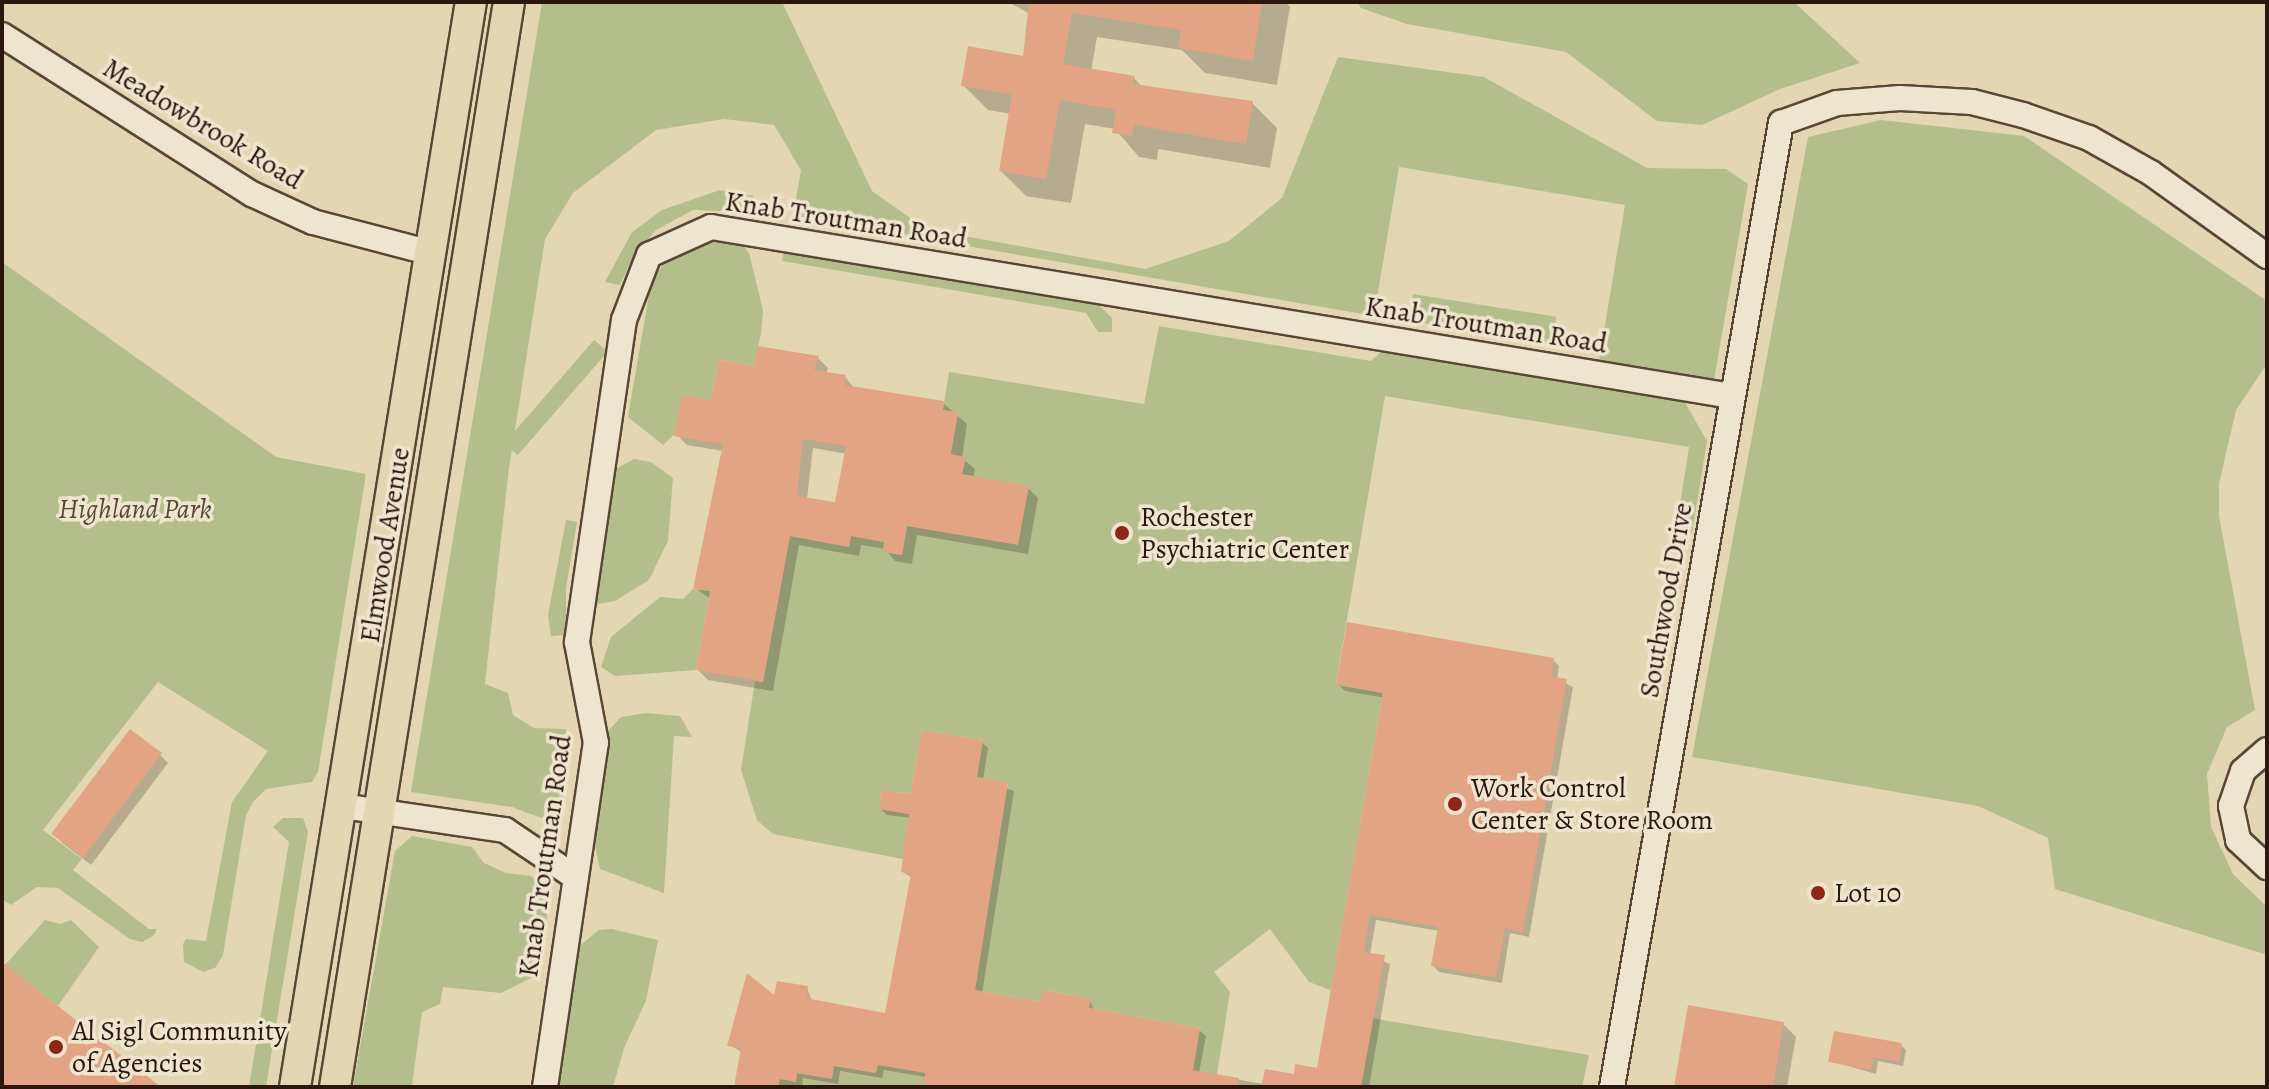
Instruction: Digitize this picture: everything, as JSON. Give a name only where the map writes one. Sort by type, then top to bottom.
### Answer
[{"type":"main road","name":"Elmwood Avenue","points":[[295,1087],[471,2]]},
{"type":"main road","name":"Elmwood Avenue","points":[[335,1087],[382,811],[509,2]]},
{"type":"street","name":"Meadowbrook Road","points":[[2,35],[252,194],[313,222],[431,253]]},
{"type":"street","name":"Southwood Drive","points":[[1612,1087],[1781,123],[1837,103],[1900,98],[1972,102],[2023,115],[2089,138],[2151,173],[2267,256]]},
{"type":"street","name":"Knab Troutman Road","points":[[545,1087],[596,743],[577,642],[624,320],[649,255],[711,227],[1732,396]]},
{"type":"street","points":[[2267,750],[2243,771],[2231,806],[2238,840],[2267,867]]},
{"type":"street","points":[[342,806],[505,830],[575,877]]},
{"type":"green space","points":[[542,2],[782,2],[872,191],[926,229],[1145,269],[1229,241],[1282,198],[1338,57],[1484,77],[1647,168],[1726,169],[1748,184],[1713,386],[1598,367],[1625,205],[1399,167],[1374,316],[793,216],[801,170],[774,125],[724,119],[656,130],[573,193],[545,239],[509,468],[485,684],[508,693],[513,715],[534,728],[566,729],[564,801],[544,819],[512,807],[411,792]]},
{"type":"green space","points":[[1357,2],[1794,2],[1860,63],[1780,89],[1702,125],[1657,121],[1566,52],[1407,24],[1361,8]]},
{"type":"green space","points":[[1881,120],[2024,136],[2267,301],[2267,364],[2236,410],[2219,484],[2219,516],[2255,710],[2227,727],[2207,774],[2211,827],[2233,874],[2267,907],[2267,955],[2055,889],[2048,838],[1978,806],[1692,757],[1808,137]]},
{"type":"green space","points":[[720,190],[754,196],[746,212],[693,210],[656,230],[633,257],[620,285],[605,282],[632,232],[662,210]]},
{"type":"green space","points":[[704,240],[740,241],[749,253],[763,310],[761,334],[754,366],[719,360],[711,400],[663,445],[628,417],[651,283],[667,258]]},
{"type":"green space","points":[[784,250],[1097,303],[1112,318],[1112,332],[1098,332],[1086,313],[782,261]]},
{"type":"green space","name":"Highland Park","points":[[2,262],[276,457],[366,474],[318,772],[312,782],[266,789],[253,802],[246,815],[223,955],[215,968],[203,972],[184,962],[183,944],[186,939],[206,941],[232,802],[268,751],[158,682],[43,830],[82,859],[73,870],[149,929],[157,929],[154,935],[142,942],[130,939],[58,888],[37,887],[11,905],[2,899]]},
{"type":"green space","points":[[1413,294],[1556,317],[1552,343],[1409,321]]},
{"type":"green space","points":[[1159,326],[1371,361],[1384,349],[1684,401],[1707,441],[1692,533],[1676,530],[1689,447],[1385,396],[1336,684],[1383,693],[1331,990],[1309,982],[1270,929],[1214,972],[1230,992],[1215,1087],[1191,1082],[1200,1028],[1089,1008],[1090,999],[1043,990],[1040,1002],[975,990],[1008,783],[977,777],[983,740],[921,730],[911,794],[882,790],[879,809],[909,814],[913,861],[773,834],[757,820],[741,770],[755,681],[763,682],[790,536],[849,547],[851,536],[884,542],[883,552],[902,555],[907,526],[952,533],[965,457],[912,447],[955,430],[958,413],[943,410],[949,372],[1144,404]]},
{"type":"green space","points":[[594,340],[608,352],[518,455],[504,443]]},
{"type":"green space","points":[[634,459],[651,462],[673,478],[668,541],[649,580],[615,601],[592,605],[614,470]]},
{"type":"green space","points":[[566,520],[577,522],[566,588],[566,635],[551,636],[548,615]]},
{"type":"green space","points":[[693,589],[710,591],[696,670],[615,676],[601,667],[611,637],[660,597],[683,599]]},
{"type":"green space","points":[[646,713],[680,716],[692,737],[674,736],[664,893],[600,869],[594,841],[609,730],[621,717]]},
{"type":"green space","points":[[283,818],[303,818],[308,832],[266,1087],[249,1087],[289,842],[273,827]]},
{"type":"green space","points":[[412,836],[472,847],[484,863],[506,873],[531,876],[541,885],[549,900],[539,974],[501,993],[443,987],[440,1004],[422,1012],[412,1085],[353,1087],[395,851]]},
{"type":"green space","points":[[45,920],[60,924],[71,920],[99,947],[58,1006],[5,965]]},
{"type":"green space","points":[[612,929],[658,940],[646,1001],[624,1048],[613,1087],[555,1087],[577,948],[599,930]]},
{"type":"green space","points":[[1371,1018],[1589,1055],[1582,1087],[1361,1087]]},
{"type":"green space","points":[[878,1065],[928,1065],[923,1087],[778,1087],[780,1079],[796,1082],[797,1073],[832,1078],[834,1066],[876,1073]]},
{"type":"building","points":[[1029,2],[1262,2],[1253,61],[1178,48],[1181,30],[1072,13],[1063,64],[1135,76],[1133,84],[1253,101],[1246,144],[1134,125],[1132,136],[1112,133],[1116,110],[1060,100],[1046,179],[999,171],[1012,94],[961,86],[968,46],[1023,56]]},
{"type":"building","points":[[758,346],[819,356],[814,370],[846,375],[844,385],[944,401],[943,410],[958,412],[951,454],[966,457],[962,474],[1029,486],[1018,545],[907,526],[902,555],[883,552],[884,542],[851,536],[849,547],[790,536],[763,682],[696,670],[710,591],[693,589],[723,444],[674,436],[682,395],[711,400],[719,360],[754,366]],"holes":[[[803,439],[846,446],[835,502],[797,496]]]},
{"type":"building","name":"Work Control Center & Store Room","points":[[1347,622],[1554,658],[1551,676],[1567,679],[1523,932],[1505,928],[1496,978],[1431,966],[1438,927],[1370,915],[1364,952],[1385,955],[1361,1087],[1261,1087],[1265,1069],[1294,1074],[1295,1064],[1317,1068],[1383,693],[1336,685]]},
{"type":"building","points":[[130,729],[162,753],[83,858],[51,834]]},
{"type":"building","points":[[921,730],[983,740],[977,777],[1008,782],[975,990],[1040,1002],[1042,990],[1091,999],[1089,1008],[1200,1028],[1193,1070],[1239,1078],[1238,1087],[923,1087],[925,1073],[878,1065],[876,1073],[834,1066],[832,1079],[797,1073],[796,1082],[780,1079],[778,1087],[734,1087],[741,1048],[727,1046],[747,973],[774,995],[777,981],[808,986],[806,998],[885,1013],[911,874],[901,872],[909,814],[879,809],[882,790],[911,794]]},
{"type":"building","name":"Al Sigl Community of Agencies","points":[[2,962],[58,1006],[161,1087],[2,1087]]},
{"type":"building","points":[[1688,1005],[1784,1022],[1773,1087],[1674,1087]]},
{"type":"building","points":[[1834,1031],[1902,1043],[1899,1062],[1874,1057],[1871,1070],[1828,1062]]},
{"type":"place","name":"Rochester Psychiatric Center","points":[[1122,533]]},
{"type":"place","name":"Work Control Center & Store Room","points":[[1455,804]]},
{"type":"place","name":"Lot 10","points":[[1818,893]]},
{"type":"place","name":"Al Sigl Community of Agencies","points":[[56,1047]]}]
